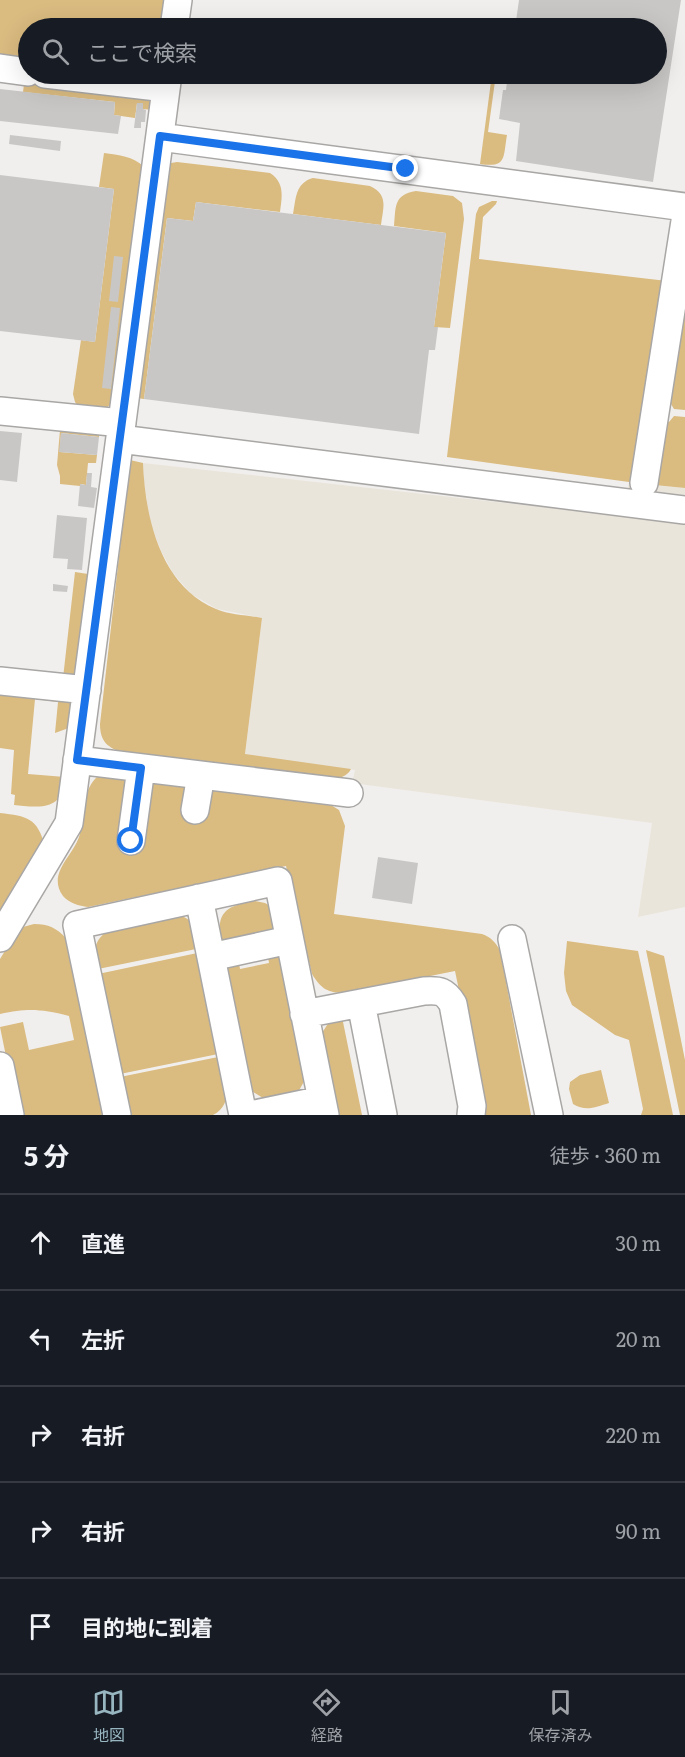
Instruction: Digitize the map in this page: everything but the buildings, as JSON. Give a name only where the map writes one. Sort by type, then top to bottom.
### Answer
[{"type":"lane","points":[[175,18],[178,0]]},
{"type":"lane","points":[[0,68],[18,71]]},
{"type":"lane","points":[[0,938],[69,824],[167,84]]},
{"type":"lane","points":[[160,136],[685,207]]},
{"type":"lane","points":[[644,483],[685,221]]},
{"type":"lane","points":[[0,411],[121,431],[685,510]]},
{"type":"lane","points":[[0,681],[87,690]]},
{"type":"lane","points":[[77,760],[349,793]]},
{"type":"lane","points":[[131,841],[141,768]]},
{"type":"lane","points":[[195,810],[201,775]]},
{"type":"lane","points":[[117,1115],[77,925],[278,881],[323,1108],[250,1115]]},
{"type":"lane","points":[[199,898],[243,1115]]},
{"type":"lane","points":[[512,939],[549,1115]]},
{"type":"lane","points":[[211,957],[289,940]]},
{"type":"lane","points":[[304,1014],[424,991],[437,990],[448,995],[453,1004],[472,1106],[471,1115]]},
{"type":"lane","points":[[361,1003],[383,1115]]},
{"type":"lane","points":[[0,1066],[10,1115]]},
{"type":"shaded area","points":[[0,0],[168,0],[166,18],[18,18],[18,64],[0,62]]},
{"type":"shaded area","points":[[24,84],[47,84],[152,99],[153,110],[143,109],[143,103],[137,103],[135,118],[114,115],[115,102],[23,92]]},
{"type":"shaded area","points":[[491,84],[495,84],[488,132],[507,135],[504,155],[499,163],[480,164]]},
{"type":"shaded area","points":[[104,153],[130,158],[144,167],[115,401],[106,408],[80,409],[73,394],[81,340],[95,342],[114,189],[99,187]]},
{"type":"shaded area","points":[[177,162],[270,173],[280,186],[282,195],[280,212],[196,202],[193,221],[167,218],[144,399],[137,398],[169,165]]},
{"type":"shaded area","points":[[313,178],[370,186],[376,190],[383,202],[381,225],[293,214],[300,188],[307,180]]},
{"type":"shaded area","points":[[416,191],[453,196],[462,203],[464,219],[450,328],[434,327],[446,233],[394,226],[399,199],[403,195]]},
{"type":"shaded area","points":[[497,201],[483,217],[479,259],[667,281],[637,476],[629,482],[447,457],[476,214],[479,207]]},
{"type":"shaded area","points":[[685,281],[685,410],[674,409],[671,404],[667,403]]},
{"type":"shaded area","points":[[674,416],[685,417],[685,488],[655,485],[664,420],[669,422]]},
{"type":"shaded area","points":[[60,430],[99,435],[99,437],[61,433],[60,452],[97,455],[96,463],[88,463],[86,485],[60,484],[57,465]]},
{"type":"shaded area","points":[[130,460],[143,463],[147,505],[152,526],[169,567],[181,584],[197,598],[216,609],[262,618],[245,754],[351,769],[345,775],[331,779],[124,753],[109,746],[103,740],[100,724]]},
{"type":"shaded area","points":[[143,463],[624,516],[629,482],[685,488],[685,907],[638,917],[652,823],[352,783],[355,770],[245,755],[262,618],[217,609],[191,594],[173,573],[150,523]]},
{"type":"shaded area","points":[[75,572],[88,574],[78,669],[74,676],[63,678]]},
{"type":"shaded area","points":[[0,686],[75,696],[71,726],[55,733],[58,702],[35,699],[28,774],[65,777],[60,796],[51,804],[32,807],[14,805],[15,795],[11,794],[14,750],[0,748]]},
{"type":"shaded area","points":[[102,773],[211,790],[218,786],[326,802],[339,810],[345,826],[334,914],[482,934],[492,940],[500,950],[531,1115],[485,1115],[455,971],[345,993],[329,991],[319,983],[312,974],[286,866],[88,907],[74,904],[65,898],[59,888],[59,873],[79,837],[90,786]]},
{"type":"shaded area","points":[[0,813],[30,820],[39,830],[45,847],[0,921]]},
{"type":"shaded area","points":[[255,901],[272,907],[279,930],[222,942],[220,925],[225,912],[233,906]]},
{"type":"shaded area","points":[[176,915],[191,922],[201,948],[98,969],[96,944],[106,932]]},
{"type":"shaded area","points":[[34,924],[52,927],[66,938],[106,1115],[18,1115],[0,1027],[23,1022],[29,1050],[74,1040],[69,1016],[34,1010],[0,1014],[0,959],[23,927]]},
{"type":"shaded area","points":[[567,941],[638,951],[673,1115],[641,1115],[643,1109],[629,1040],[615,1035],[572,1005],[566,991],[564,973]]},
{"type":"shaded area","points":[[646,950],[664,956],[685,1060],[685,1115],[680,1115]]},
{"type":"shaded area","points":[[202,952],[223,1053],[120,1074],[98,974]]},
{"type":"shaded area","points":[[267,952],[281,953],[306,1078],[297,1094],[268,1101],[253,1092],[248,1083],[225,970],[227,964],[238,958],[240,969],[269,963]]},
{"type":"shaded area","points":[[342,1017],[362,1115],[336,1115],[320,1036],[329,1022]]},
{"type":"shaded area","points":[[223,1056],[227,1097],[220,1110],[213,1115],[130,1115],[120,1077]]},
{"type":"shaded area","points":[[601,1070],[609,1103],[587,1108],[573,1104],[569,1089],[570,1082],[580,1075]]},
{"type":"route","points":[[131,841],[141,768],[77,760],[160,136],[406,169]]}]
